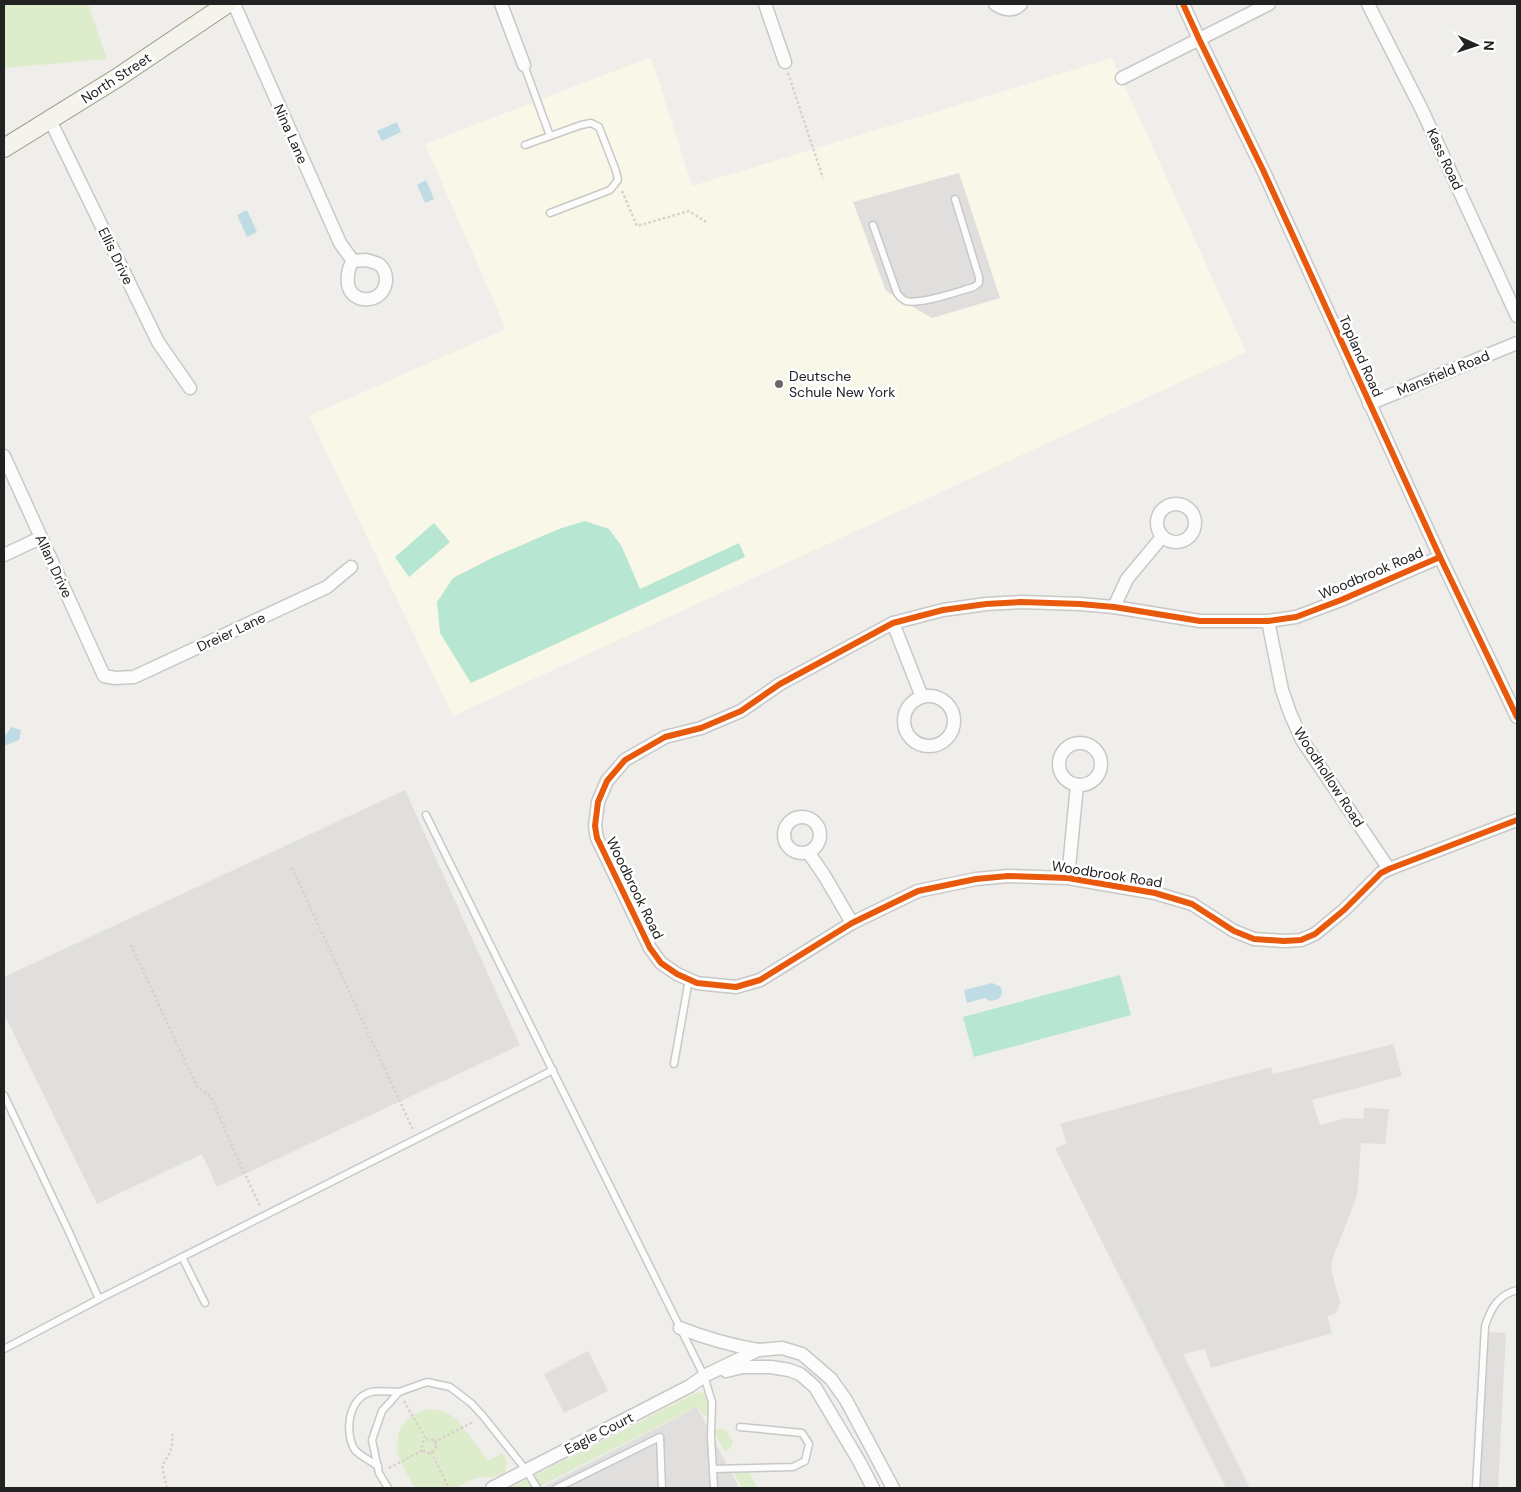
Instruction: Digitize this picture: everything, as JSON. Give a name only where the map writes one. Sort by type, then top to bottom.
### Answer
[{"type":"main road","name":"North Street","points":[[4,148],[117,78],[227,4]]},
{"type":"street","name":"Nina Lane","points":[[234,4],[340,242],[353,262]]},
{"type":"street","points":[[501,4],[524,65]]},
{"type":"street","points":[[765,4],[785,62]]},
{"type":"street","points":[[995,4],[1003,9],[1015,9],[1021,4]]},
{"type":"street","name":"Topland Road","points":[[1183,4],[1263,170],[1440,557],[1517,717]]},
{"type":"street","points":[[1122,78],[1269,4]]},
{"type":"street","name":"Kass Road","points":[[1368,4],[1422,110],[1517,316]]},
{"type":"street","name":"Ellis Drive","points":[[50,120],[158,342],[190,388]]},
{"type":"street","name":"Mansfield Road","points":[[1369,404],[1517,342]]},
{"type":"street","name":"Allan Drive","points":[[4,456],[104,676]]},
{"type":"street","points":[[1114,607],[1127,578],[1162,537]]},
{"type":"street","points":[[4,555],[40,538]]},
{"type":"street","name":"Woodbrook Road","points":[[1440,557],[1323,607],[1296,617],[1268,621],[1200,620],[1114,607],[1050,603],[986,604],[943,610],[893,624],[780,684],[741,711],[701,728],[665,737],[625,760],[607,781],[598,802],[595,826],[597,838],[650,948],[662,963],[677,974],[697,982],[736,987],[760,980],[852,923],[918,891],[976,879],[1008,876],[1068,878],[1155,893],[1192,904],[1234,931],[1254,939],[1301,940],[1315,934],[1344,910],[1381,873],[1517,820]]},
{"type":"street","name":"Dreier Lane","points":[[104,676],[115,678],[134,677],[327,587],[351,567]]},
{"type":"street","name":"Woodhollow Road","points":[[1268,621],[1282,690],[1302,740],[1389,869]]},
{"type":"street","points":[[893,624],[922,697]]},
{"type":"street","points":[[931,696],[939,698],[952,709],[954,726],[952,734],[939,745],[931,747],[915,743],[905,730],[905,714],[909,706],[914,700],[922,697],[931,696]]},
{"type":"street","points":[[1068,878],[1076,785]]},
{"type":"street","points":[[808,852],[852,923]]},
{"type":"street","name":"Eagle Court","points":[[680,1328],[728,1345],[758,1350],[782,1348],[802,1354],[831,1379],[846,1400],[893,1488]]},
{"type":"street","name":"Eagle Court","points":[[492,1488],[690,1386],[704,1376],[758,1350]]},
{"type":"street","name":"Eagle Court","points":[[704,1376],[743,1367],[771,1367],[800,1374],[815,1387],[873,1488]]},
{"type":"lane","points":[[524,65],[550,136]]},
{"type":"lane","points":[[525,145],[591,123],[598,127],[616,171],[618,180],[610,190],[550,212]]},
{"type":"lane","points":[[873,225],[897,293],[902,299],[908,302],[918,302],[974,287],[979,283],[979,277],[955,199]]},
{"type":"lane","points":[[426,815],[704,1376],[712,1402],[711,1437],[714,1488]]},
{"type":"lane","points":[[674,1064],[689,979]]},
{"type":"lane","points":[[4,1349],[99,1299],[553,1070]]},
{"type":"lane","points":[[4,1095],[99,1299]]},
{"type":"lane","points":[[182,1257],[205,1303]]},
{"type":"lane","points":[[1476,1488],[1485,1326],[1498,1300],[1505,1294],[1517,1290]]},
{"type":"lane","points":[[379,1469],[356,1451],[349,1436],[351,1415],[358,1400],[370,1392],[399,1392],[427,1382],[450,1387],[471,1403],[526,1470],[537,1488]]},
{"type":"lane","points":[[388,1488],[379,1469],[372,1440],[382,1411],[399,1392]]},
{"type":"lane","points":[[713,1468],[793,1467],[805,1461],[809,1444],[802,1433],[740,1427]]},
{"type":"lane","points":[[557,1488],[660,1436],[662,1488]]},
{"type":"path","points":[[785,62],[823,178]]},
{"type":"path","points":[[618,180],[637,226],[689,210],[706,222]]},
{"type":"path","points":[[292,868],[417,1138]]},
{"type":"path","points":[[131,944],[197,1087],[211,1097],[265,1215]]},
{"type":"path","points":[[399,1392],[426,1439],[434,1442]]},
{"type":"path","points":[[434,1442],[483,1416]]},
{"type":"path","points":[[166,1488],[162,1466],[171,1452],[174,1443],[172,1434]]},
{"type":"path","points":[[423,1450],[422,1442],[426,1439]]},
{"type":"path","points":[[431,1452],[435,1446],[434,1442]]},
{"type":"path","points":[[379,1469],[423,1450],[431,1452]]},
{"type":"path","points":[[431,1452],[449,1488]]},
{"type":"shaded area","name":"Deutsche Schule New York","points":[[651,57],[692,186],[1112,58],[1246,352],[453,716],[309,416],[506,329],[425,144]]},
{"type":"shaded area","points":[[959,173],[1000,298],[932,318],[886,291],[853,202]]},
{"type":"shaded area","points":[[405,790],[520,1045],[217,1187],[202,1154],[97,1204],[4,1014],[4,977]]},
{"type":"shaded area","points":[[1393,1044],[1402,1076],[1312,1100],[1320,1125],[1347,1118],[1363,1119],[1364,1108],[1389,1109],[1385,1144],[1361,1143],[1357,1196],[1332,1260],[1331,1269],[1340,1302],[1334,1314],[1327,1316],[1332,1333],[1211,1368],[1205,1349],[1183,1354],[1250,1488],[1226,1488],[1055,1148],[1067,1143],[1060,1124],[1271,1067],[1273,1074]]},
{"type":"shaded area","points":[[1485,1332],[1506,1333],[1498,1488],[1476,1488]]},
{"type":"shaded area","points":[[588,1351],[608,1391],[564,1413],[544,1374]]},
{"type":"shaded area","points":[[697,1407],[739,1488],[541,1488]]},
{"type":"green space","points":[[4,4],[88,4],[107,59],[4,68]]},
{"type":"green space","points":[[585,521],[609,529],[622,547],[640,589],[739,543],[745,557],[471,683],[440,633],[437,602],[453,578],[494,557],[559,529]]},
{"type":"green space","points":[[434,523],[450,542],[409,577],[395,557]]},
{"type":"green space","points":[[1120,975],[1131,1015],[974,1057],[963,1017]]},
{"type":"green space","points":[[700,1392],[711,1397],[709,1416],[704,1416],[698,1406],[537,1488],[510,1488],[694,1394]]},
{"type":"green space","points":[[428,1409],[444,1411],[457,1419],[488,1461],[502,1453],[507,1461],[505,1472],[493,1477],[476,1478],[455,1488],[415,1488],[399,1457],[397,1441],[405,1422],[413,1415]]},
{"type":"green space","points":[[720,1428],[727,1432],[733,1442],[726,1451],[724,1451],[714,1431]]},
{"type":"green space","points":[[742,1463],[746,1466],[757,1488],[742,1488],[733,1468],[735,1465]]},
{"type":"water","points":[[397,122],[401,132],[382,141],[377,131]]},
{"type":"water","points":[[426,180],[434,199],[425,203],[417,185]]},
{"type":"water","points":[[247,210],[257,232],[247,237],[237,215]]},
{"type":"water","points":[[11,727],[21,730],[19,740],[4,746],[4,735],[7,734]]},
{"type":"water","points":[[992,983],[1001,987],[1002,993],[999,999],[990,1001],[985,998],[967,1003],[964,990]]},
{"type":"cycle path","points":[[1183,4],[1263,170],[1440,557],[1517,717]]},
{"type":"cycle path","points":[[1440,557],[1341,600],[1296,617],[1268,621],[1200,621],[1114,607],[1021,602],[986,604],[943,610],[893,623],[780,684],[741,711],[701,728],[665,737],[625,760],[607,781],[598,802],[595,826],[597,838],[650,948],[661,963],[677,974],[697,983],[736,987],[760,980],[852,923],[918,891],[976,879],[1008,876],[1068,878],[1155,893],[1192,904],[1234,931],[1254,939],[1301,940],[1315,934],[1344,910],[1381,873],[1517,820]]},
{"type":"place","name":"Deutsche Schule New York","points":[[779,384]]}]
